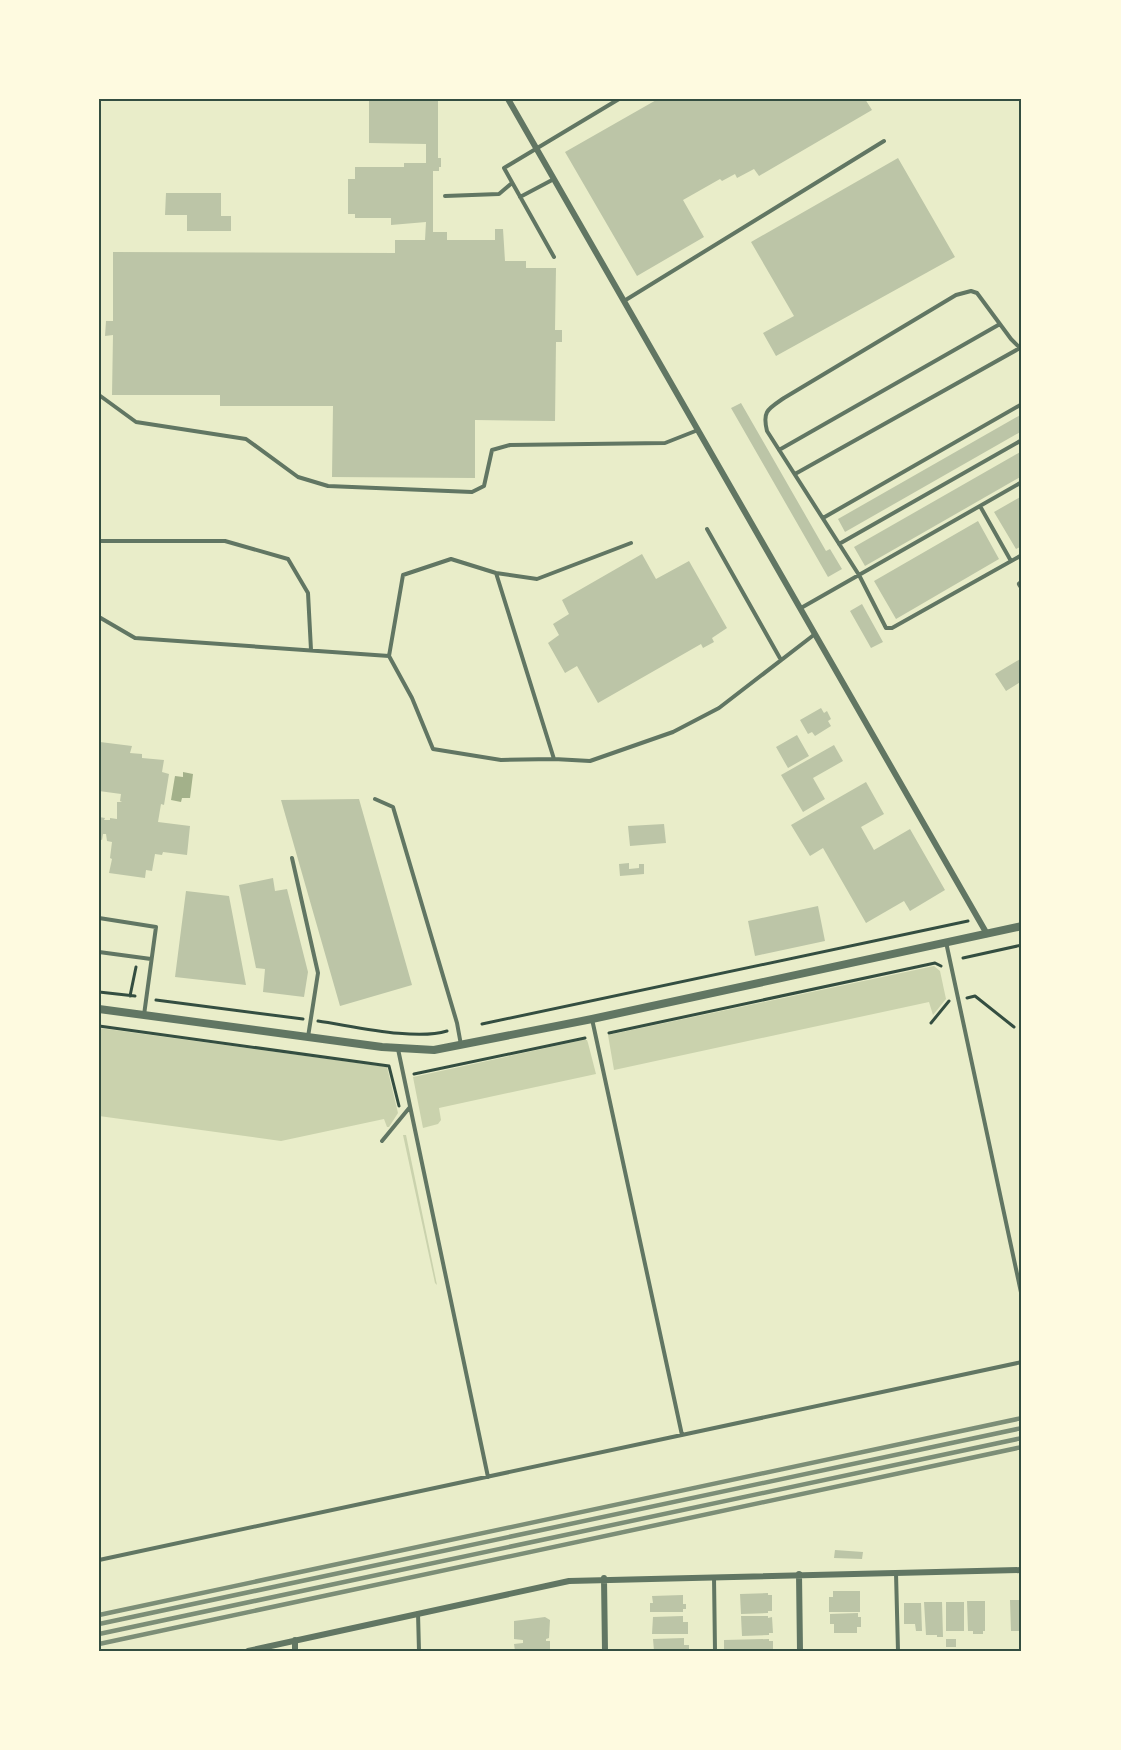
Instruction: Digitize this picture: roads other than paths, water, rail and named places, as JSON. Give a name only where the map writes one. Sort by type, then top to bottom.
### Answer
[{"type":"street","points":[[508,99],[987,934]]},
{"type":"street","points":[[99,1009],[308,1038],[434,1050],[592,1019],[1022,926]]},
{"type":"street","points":[[248,1651],[569,1581],[604,1578],[1022,1570]]},
{"type":"street","points":[[799,1574],[800,1651]]},
{"type":"street","points":[[604,1578],[605,1651]]},
{"type":"street","points":[[295,1640],[295,1651]]},
{"type":"lane","points":[[554,257],[504,168],[619,99]]},
{"type":"lane","points":[[624,301],[884,141]]},
{"type":"lane","points":[[520,196],[554,178]]},
{"type":"lane","points":[[445,196],[499,195],[512,183]]},
{"type":"lane","points":[[795,474],[1021,349],[977,293],[971,291],[956,295],[794,392],[767,410],[764,418],[767,431],[859,575],[886,628],[892,628],[1022,555]]},
{"type":"lane","points":[[779,450],[1000,324]]},
{"type":"lane","points":[[99,396],[136,422],[246,439],[298,477],[328,486],[472,492],[484,486],[492,450],[510,445],[665,443],[699,430]]},
{"type":"lane","points":[[823,518],[1022,404]]},
{"type":"lane","points":[[839,544],[1022,440]]},
{"type":"lane","points":[[801,608],[1022,482]]},
{"type":"lane","points":[[980,506],[1011,561]]},
{"type":"lane","points":[[707,529],[781,660]]},
{"type":"lane","points":[[99,541],[225,541],[288,559],[308,593],[311,650]]},
{"type":"lane","points":[[631,543],[537,579],[496,573],[451,559],[403,575],[389,656],[412,698],[433,749],[501,760],[590,761],[673,732],[719,708],[816,634]]},
{"type":"lane","points":[[496,573],[554,759]]},
{"type":"lane","points":[[99,617],[135,638],[389,656]]},
{"type":"lane","points":[[375,799],[393,807],[457,1023],[461,1046]]},
{"type":"lane","points":[[292,858],[318,973],[308,1038]]},
{"type":"lane","points":[[99,918],[156,927],[144,1015]]},
{"type":"lane","points":[[946,942],[1022,1296]]},
{"type":"lane","points":[[99,952],[151,959]]},
{"type":"lane","points":[[592,1019],[682,1435]]},
{"type":"lane","points":[[398,1048],[488,1477]]},
{"type":"lane","points":[[382,1142],[411,1107]]},
{"type":"lane","points":[[99,1560],[1022,1362]]},
{"type":"lane","points":[[896,1572],[898,1651]]},
{"type":"lane","points":[[714,1576],[715,1651]]},
{"type":"lane","points":[[418,1613],[419,1651]]},
{"type":"railway","points":[[99,1615],[1022,1418]]},
{"type":"railway","points":[[99,1624],[1022,1428]]},
{"type":"railway","points":[[99,1634],[1022,1438]]},
{"type":"railway","points":[[99,1644],[1022,1447]]}]
